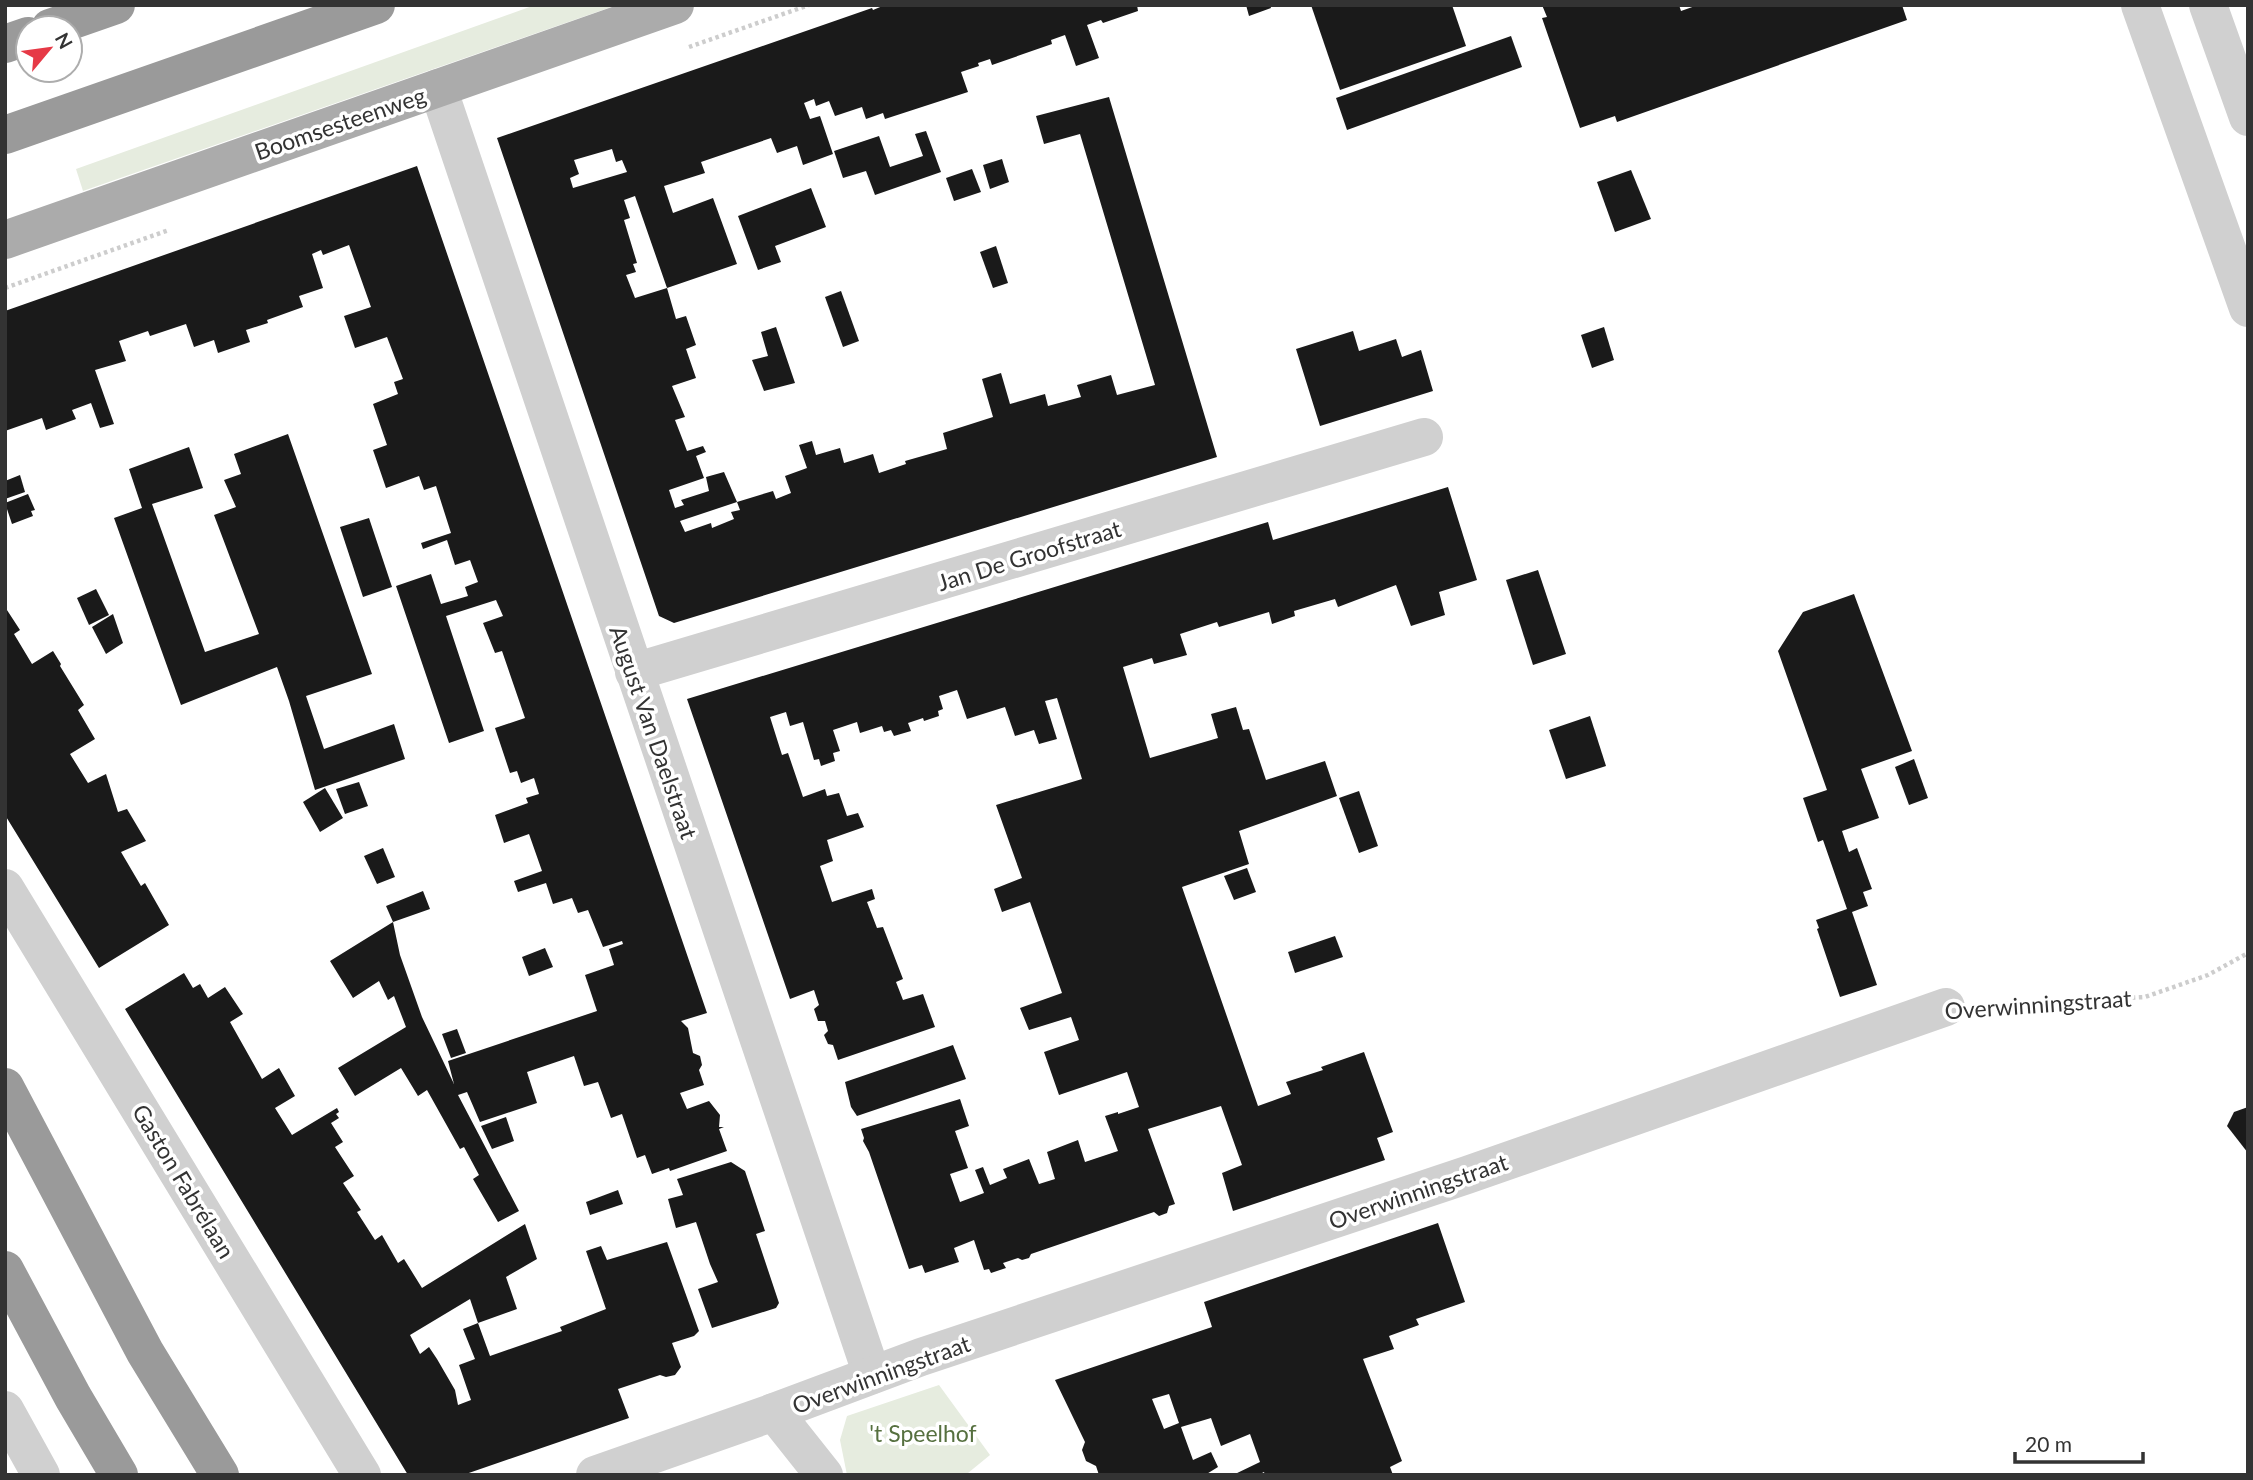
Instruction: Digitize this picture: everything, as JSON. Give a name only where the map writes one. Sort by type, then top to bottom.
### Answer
[{"type":"highway","points":[[84,16],[116,5]]},
{"type":"highway","points":[[5,135],[376,5]]},
{"type":"highway","points":[[5,1087],[145,1352],[220,1475]]},
{"type":"highway","points":[[5,1270],[73,1397],[119,1475]]},
{"type":"main road","name":"Boomsesteenweg","points":[[5,240],[675,5]]},
{"type":"street","points":[[2140,5],[2248,308]]},
{"type":"street","points":[[2208,5],[2248,117]]},
{"type":"street","name":"August Van Daelstraat","points":[[438,88],[872,1375]]},
{"type":"street","name":"Jan De Groofstraat","points":[[634,672],[1424,438]]},
{"type":"street","name":"Gaston Fabrélaan","points":[[5,888],[362,1475]]},
{"type":"street","name":"Overwinningstraat","points":[[595,1475],[872,1375],[1467,1175],[1946,1007]]},
{"type":"street","points":[[5,1410],[41,1475]]},
{"type":"street","points":[[774,1412],[824,1475]]},
{"type":"path","name":"Overwinningstraat","points":[[1946,1007],[2145,997],[2208,975],[2248,953]]},
{"type":"green space","points":[[535,5],[617,5],[83,191],[76,169]]},
{"type":"green space","name":"'t Speelhof","points":[[939,1385],[990,1455],[968,1473],[969,1475],[847,1475],[840,1440],[847,1416]]},
{"type":"building","points":[[885,5],[1137,5],[1138,11],[1103,23],[1101,20],[1087,25],[1099,58],[1076,66],[1065,35],[1051,40],[1052,44],[992,65],[990,59],[978,63],[979,66],[961,72],[968,92],[885,119],[883,113],[866,119],[862,107],[835,116],[829,101],[816,106],[814,99],[804,103],[810,119],[820,116],[833,154],[803,165],[797,146],[777,153],[771,138],[701,162],[705,173],[664,186],[673,213],[713,198],[737,264],[667,288],[676,319],[686,316],[696,345],[686,349],[696,378],[672,386],[685,417],[675,420],[687,451],[703,446],[706,452],[696,456],[704,478],[669,490],[675,508],[684,505],[681,500],[709,491],[706,477],[724,472],[737,502],[773,491],[776,499],[791,493],[785,476],[807,468],[799,445],[812,441],[816,455],[840,448],[844,463],[873,454],[879,473],[906,464],[905,461],[947,449],[943,433],[993,417],[982,379],[1001,373],[1010,404],[1045,394],[1048,406],[1081,397],[1077,385],[1111,375],[1117,395],[1155,385],[1080,134],[1044,144],[1036,116],[1109,97],[1217,457],[674,623],[659,616],[497,138]],"holes":[[[612,149],[616,162],[622,160],[627,172],[573,188],[570,178],[579,174],[574,160]],[[635,196],[667,288],[635,298],[626,275],[636,272],[633,264],[637,263],[624,220],[630,218],[624,200]],[[737,502],[740,510],[731,512],[734,519],[712,528],[711,523],[685,532],[680,521]]]},
{"type":"building","points":[[1246,5],[1270,5],[1271,8],[1249,16]]},
{"type":"building","points":[[1311,5],[1452,5],[1466,46],[1340,90]]},
{"type":"building","points":[[1542,5],[1679,5],[1681,11],[1698,5],[1902,5],[1907,20],[1617,122],[1615,116],[1580,128],[1542,18],[1547,17]]},
{"type":"building","points":[[1511,36],[1522,67],[1347,130],[1336,98]]},
{"type":"building","points":[[926,131],[941,172],[875,195],[866,171],[843,178],[834,151],[879,136],[890,167],[923,156],[915,134]]},
{"type":"building","points":[[1002,159],[1009,182],[990,189],[983,165]]},
{"type":"building","points":[[417,166],[707,1013],[681,1021],[688,1028],[693,1053],[700,1056],[702,1065],[699,1070],[704,1085],[680,1093],[687,1109],[709,1101],[720,1115],[719,1127],[724,1127],[719,1129],[727,1151],[670,1171],[669,1168],[652,1174],[645,1155],[637,1158],[622,1114],[611,1118],[598,1082],[584,1086],[574,1056],[527,1072],[537,1103],[480,1122],[467,1092],[458,1095],[519,1211],[498,1222],[473,1179],[479,1175],[464,1147],[460,1149],[427,1090],[418,1096],[401,1068],[355,1096],[338,1068],[406,1027],[394,996],[388,1000],[379,981],[353,998],[330,961],[393,922],[400,955],[422,1017],[454,1084],[448,1061],[597,1011],[585,975],[614,965],[609,949],[623,944],[622,941],[603,947],[588,910],[578,913],[572,898],[553,904],[546,883],[518,892],[514,881],[542,871],[529,834],[504,843],[495,815],[528,803],[526,798],[539,794],[534,778],[521,783],[517,771],[510,773],[495,728],[525,718],[502,651],[495,653],[483,623],[503,616],[496,600],[446,616],[484,731],[449,743],[396,586],[431,574],[441,604],[468,596],[465,587],[478,582],[470,560],[455,565],[447,540],[423,549],[421,543],[451,533],[436,486],[424,490],[419,476],[386,488],[373,450],[387,445],[373,404],[398,394],[394,382],[403,379],[387,337],[355,348],[344,316],[371,307],[349,245],[323,255],[321,250],[312,254],[323,288],[299,296],[303,307],[246,330],[250,342],[218,353],[214,340],[194,347],[186,324],[150,336],[148,331],[119,341],[126,361],[95,370],[114,424],[100,428],[91,403],[72,410],[76,419],[46,430],[42,418],[5,431],[5,311]]},
{"type":"building","points":[[972,169],[981,192],[954,201],[946,178]]},
{"type":"building","points":[[1631,170],[1651,219],[1615,232],[1597,182]]},
{"type":"building","points":[[811,188],[826,227],[775,246],[781,262],[758,270],[738,216]]},
{"type":"building","points":[[996,246],[1008,283],[993,288],[980,252]]},
{"type":"building","points":[[841,291],[859,341],[843,347],[825,297]]},
{"type":"building","points":[[776,327],[795,383],[764,391],[752,360],[768,356],[761,332]]},
{"type":"building","points":[[1604,327],[1614,360],[1592,368],[1581,335]]},
{"type":"building","points":[[1353,331],[1359,351],[1396,339],[1402,357],[1421,350],[1433,391],[1320,426],[1296,349]]},
{"type":"building","points":[[288,434],[372,674],[306,696],[324,749],[394,724],[405,759],[315,790],[277,667],[181,705],[114,518],[142,508],[129,469],[189,447],[203,488],[152,504],[205,652],[259,634],[214,515],[236,507],[224,480],[241,474],[234,454]]},
{"type":"building","points":[[20,475],[25,492],[5,499],[5,481]]},
{"type":"building","points":[[1448,487],[1477,580],[1439,592],[1445,615],[1411,626],[1396,585],[1338,607],[1335,599],[1294,611],[1295,616],[1272,624],[1269,612],[1219,627],[1217,622],[1180,634],[1187,655],[1154,664],[1152,658],[1123,667],[1150,758],[1218,738],[1211,714],[1236,707],[1243,730],[1249,729],[1266,780],[1325,761],[1337,796],[1239,831],[1249,864],[1182,887],[1258,1106],[1291,1094],[1286,1082],[1364,1052],[1393,1132],[1377,1138],[1385,1160],[1233,1211],[1222,1173],[1242,1165],[1221,1106],[1148,1129],[1175,1204],[1169,1206],[1167,1213],[1159,1216],[1154,1212],[1031,1254],[1029,1258],[1003,1263],[1006,1268],[991,1273],[989,1269],[984,1270],[974,1240],[954,1248],[959,1262],[925,1273],[922,1265],[909,1269],[861,1129],[960,1099],[969,1126],[955,1131],[968,1168],[950,1174],[960,1202],[984,1193],[975,1170],[983,1167],[990,1185],[1007,1178],[1003,1169],[1029,1159],[1039,1184],[1055,1179],[1047,1152],[1078,1140],[1085,1162],[1118,1151],[1105,1116],[1139,1107],[1127,1072],[1059,1095],[1044,1052],[1079,1040],[1071,1017],[1029,1030],[1020,1008],[1062,993],[1030,902],[1002,912],[994,889],[1022,878],[996,805],[1082,779],[1057,698],[1045,701],[1057,739],[1039,744],[1034,730],[1015,736],[1005,707],[967,719],[957,690],[939,696],[943,709],[938,711],[939,716],[908,723],[911,731],[894,736],[891,730],[884,732],[882,726],[860,733],[857,722],[833,730],[840,751],[833,753],[835,761],[821,766],[819,759],[814,760],[803,722],[790,726],[786,712],[770,717],[782,755],[788,753],[803,797],[825,789],[827,796],[839,793],[847,816],[858,813],[864,827],[827,840],[833,861],[820,866],[832,902],[872,889],[875,899],[867,902],[877,928],[883,927],[903,979],[896,982],[903,1000],[923,994],[935,1027],[838,1060],[833,1045],[828,1044],[824,1035],[828,1031],[825,1021],[818,1021],[814,1009],[819,1005],[814,990],[790,999],[687,699],[1268,522],[1273,540]]},
{"type":"building","points":[[28,494],[35,510],[31,511],[33,516],[12,524],[5,503]]},
{"type":"building","points":[[369,518],[392,587],[363,597],[340,527]]},
{"type":"building","points":[[1538,570],[1566,654],[1533,665],[1506,580]]},
{"type":"building","points":[[96,589],[109,615],[89,625],[77,598]]},
{"type":"building","points":[[1854,594],[1912,751],[1861,769],[1879,818],[1842,831],[1849,852],[1857,848],[1872,889],[1863,892],[1868,906],[1852,912],[1877,985],[1840,997],[1816,920],[1847,909],[1823,840],[1818,842],[1803,798],[1827,790],[1778,651],[1803,612]]},
{"type":"building","points":[[5,607],[20,630],[14,634],[32,664],[53,651],[84,705],[78,710],[95,739],[70,754],[88,783],[106,774],[118,812],[127,809],[146,841],[121,852],[141,886],[145,883],[169,925],[99,968],[5,815]]},
{"type":"building","points":[[113,614],[123,643],[106,654],[92,627]]},
{"type":"building","points":[[1590,716],[1606,766],[1566,779],[1549,730]]},
{"type":"building","points":[[1914,759],[1928,798],[1909,805],[1895,767]]},
{"type":"building","points":[[359,782],[368,806],[345,814],[336,789]]},
{"type":"building","points":[[325,788],[343,818],[320,832],[303,802]]},
{"type":"building","points":[[1359,791],[1378,846],[1359,853],[1339,798]]},
{"type":"building","points":[[383,848],[395,877],[377,884],[364,856]]},
{"type":"building","points":[[1247,868],[1256,892],[1234,900],[1224,876]]},
{"type":"building","points":[[423,891],[430,909],[393,922],[386,906]]},
{"type":"building","points":[[1335,936],[1343,957],[1295,973],[1288,952]]},
{"type":"building","points":[[545,948],[553,967],[529,976],[522,957]]},
{"type":"building","points":[[184,973],[193,988],[200,984],[208,998],[225,987],[243,1014],[230,1022],[262,1079],[279,1068],[295,1096],[275,1108],[292,1135],[337,1108],[339,1112],[336,1114],[339,1118],[331,1123],[343,1142],[335,1147],[354,1176],[343,1183],[361,1210],[357,1212],[375,1240],[382,1235],[398,1263],[404,1259],[422,1288],[525,1224],[537,1259],[506,1277],[517,1309],[478,1323],[490,1356],[562,1331],[560,1327],[606,1309],[586,1251],[601,1246],[607,1260],[667,1242],[699,1331],[694,1336],[672,1343],[681,1367],[675,1375],[660,1375],[618,1389],[629,1418],[463,1475],[408,1475],[125,1009]],"holes":[[[470,1299],[478,1323],[463,1329],[475,1359],[459,1365],[471,1400],[458,1405],[455,1390],[429,1347],[420,1354],[410,1335]]]},
{"type":"building","points":[[457,1029],[466,1053],[451,1058],[442,1034]]},
{"type":"building","points":[[953,1045],[966,1079],[857,1116],[851,1107],[845,1082]]},
{"type":"building","points":[[2248,1107],[2248,1153],[2227,1126],[2234,1112]]},
{"type":"building","points":[[506,1117],[514,1141],[492,1149],[481,1126]]},
{"type":"building","points":[[731,1162],[745,1171],[765,1231],[756,1234],[779,1303],[776,1308],[712,1328],[698,1289],[718,1282],[696,1222],[676,1228],[668,1199],[683,1195],[677,1179]]},
{"type":"building","points":[[618,1190],[623,1204],[590,1215],[586,1202]]},
{"type":"building","points":[[1438,1223],[1465,1302],[1416,1319],[1419,1325],[1389,1336],[1394,1349],[1363,1359],[1402,1461],[1390,1467],[1393,1475],[1265,1475],[1264,1472],[1258,1475],[1233,1475],[1260,1462],[1250,1434],[1221,1446],[1211,1418],[1181,1427],[1193,1460],[1211,1452],[1218,1467],[1205,1475],[1099,1475],[1096,1466],[1086,1461],[1082,1450],[1085,1442],[1055,1380],[1212,1327],[1204,1302]],"holes":[[[1169,1394],[1179,1423],[1164,1429],[1152,1399]]]}]
